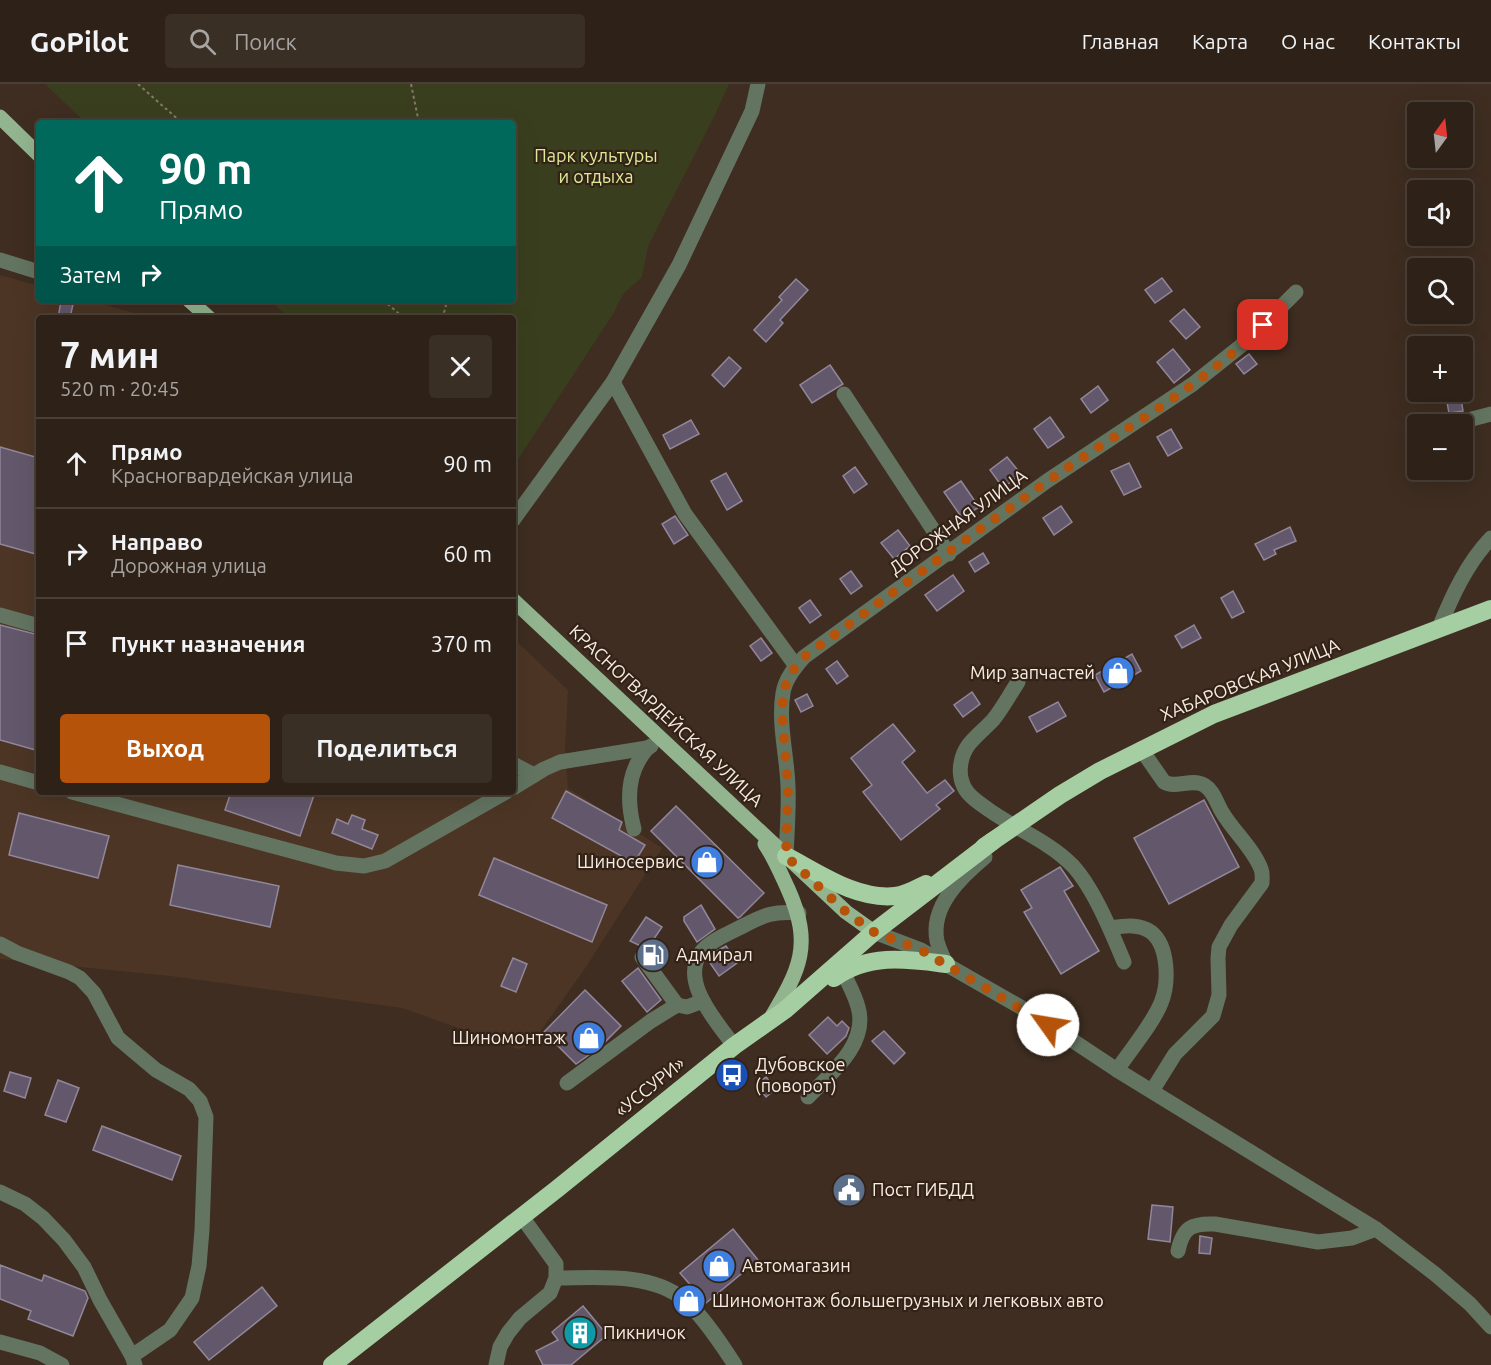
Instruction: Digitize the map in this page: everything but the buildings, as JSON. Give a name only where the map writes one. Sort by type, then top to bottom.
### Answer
[{"type":"highway","points":[[1438,628],[1491,609]]},
{"type":"highway","name":"ХАБАРОВСКАЯ УЛИЦА","points":[[993,841],[1060,795],[1141,749],[1214,714],[1438,628]]},
{"type":"highway","points":[[786,856],[843,886],[882,896],[896,896],[908,893],[925,884],[993,841]]},
{"type":"highway","name":"«УССУРИ»","points":[[332,1365],[522,1217],[734,1046],[785,1010],[874,932],[993,841]]},
{"type":"highway","points":[[785,1010],[843,972],[862,963],[877,959],[946,964]]},
{"type":"main road","points":[[0,117],[36,152]]},
{"type":"main road","points":[[192,303],[206,315]]},
{"type":"main road","name":"КРАСНОГВАРДЕЙСКАЯ УЛИЦА","points":[[516,603],[846,912],[874,932]]},
{"type":"main road","points":[[751,822],[774,857],[799,913],[802,933],[799,957],[789,986],[769,1022]]},
{"type":"street","points":[[516,516],[613,382],[679,265],[752,111],[758,84]]},
{"type":"street","points":[[0,260],[36,271]]},
{"type":"street","name":"ДОРОЖНАЯ УЛИЦА","points":[[786,856],[788,786],[782,714],[783,692],[790,674],[804,657],[1047,481],[1193,384],[1247,342],[1296,292]]},
{"type":"street","points":[[613,382],[686,514],[796,666]]},
{"type":"street","points":[[844,394],[949,554]]},
{"type":"street","points":[[1473,419],[1491,414]]},
{"type":"street","points":[[1438,628],[1454,592],[1491,538]]},
{"type":"street","points":[[0,615],[36,625]]},
{"type":"street","points":[[1018,682],[993,720],[965,749],[960,779],[968,793],[1014,828],[1050,847],[1073,866],[1084,880],[1125,962]]},
{"type":"street","points":[[516,786],[560,762],[647,748],[665,740]]},
{"type":"street","points":[[634,829],[630,814],[629,793],[632,772],[647,748]]},
{"type":"street","points":[[1141,749],[1164,783],[1174,785],[1186,782],[1201,783],[1208,787],[1221,811],[1256,860],[1263,875],[1262,883],[1231,925],[1220,947],[1219,995],[1213,1016],[1175,1054],[1152,1091]]},
{"type":"street","points":[[516,766],[534,775]]},
{"type":"street","points":[[0,772],[36,782]]},
{"type":"street","points":[[83,795],[336,863],[364,866],[385,861],[501,795]]},
{"type":"street","points":[[946,964],[937,941],[936,927],[940,910],[952,889],[1014,828]]},
{"type":"street","points":[[734,1046],[703,1001],[695,982],[694,972],[702,951],[720,938],[765,915],[782,911],[799,913]]},
{"type":"street","points":[[1110,928],[1128,926],[1150,932],[1161,947],[1167,977],[1161,1003],[1117,1070]]},
{"type":"street","points":[[874,932],[921,950],[1031,1013],[1117,1070],[1376,1229],[1435,1274],[1470,1304],[1491,1326]]},
{"type":"street","points":[[0,944],[80,978],[94,993],[118,1038],[156,1070],[189,1089],[200,1101],[206,1117],[202,1230],[199,1266],[192,1298],[170,1330],[133,1360],[84,1267],[70,1249],[34,1211],[0,1192]]},
{"type":"street","points":[[642,957],[677,1005],[687,1007],[703,1001]]},
{"type":"street","points":[[807,1097],[849,1052],[857,1034],[860,1023],[859,1008],[843,972]]},
{"type":"street","points":[[567,1083],[651,1021],[677,1005]]},
{"type":"street","points":[[496,1365],[500,1347],[508,1333],[520,1318],[550,1293],[556,1278],[556,1264],[522,1217]]},
{"type":"street","points":[[1178,1251],[1180,1238],[1191,1227],[1200,1223],[1317,1242],[1352,1238],[1376,1229]]},
{"type":"street","points":[[556,1278],[616,1279],[666,1288],[695,1311],[735,1365]]},
{"type":"street","points":[[0,1342],[40,1353],[62,1365]]},
{"type":"path","points":[[138,84],[179,120]]},
{"type":"path","points":[[411,84],[418,120]]},
{"type":"path","points":[[386,303],[400,315]]},
{"type":"shaded area","points":[[0,275],[36,285],[36,303],[99,303],[141,315],[36,315],[36,795],[516,795],[516,641],[568,690],[565,751],[568,788],[662,848],[584,970],[530,1046],[518,1049],[402,1008],[170,976],[0,959]]},
{"type":"green space","name":"Парк культуры и отдыха","points":[[45,84],[729,84],[648,246],[642,277],[623,294],[613,314],[516,462],[516,315],[286,315],[273,303],[516,303],[516,120],[83,120]]},
{"type":"place","name":"Мир запчастей","points":[[1118,673]]},
{"type":"place","name":"Шиносервис","points":[[707,862]]},
{"type":"place","name":"Адмирал","points":[[653,955]]},
{"type":"place","name":"Шиномонтаж","points":[[589,1038]]},
{"type":"place","name":"Дубовское (поворот)","points":[[732,1075]]},
{"type":"place","name":"Пост ГИБДД","points":[[849,1190]]},
{"type":"place","name":"Автомагазин","points":[[719,1266]]},
{"type":"place","name":"Шиномонтаж большегрузных и легковых авто","points":[[689,1301]]},
{"type":"place","name":"Пикничок","points":[[580,1333]]},
{"type":"route","points":[[1048,1025],[921,950],[874,932],[846,912],[786,856],[788,786],[782,714],[783,692],[790,674],[804,657],[1047,481],[1193,384],[1247,342],[1263,325]]}]
